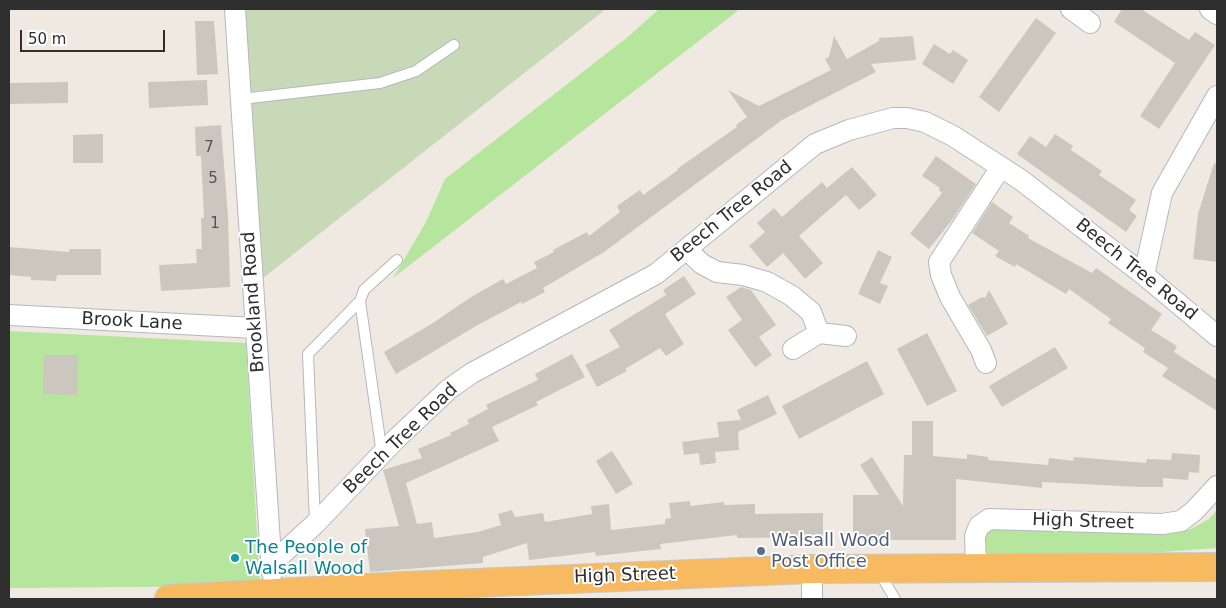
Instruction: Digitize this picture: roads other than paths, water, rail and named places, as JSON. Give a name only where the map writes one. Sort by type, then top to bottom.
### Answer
[{"type":"highway","name":"High Street","points":[[169,599],[275,594],[473,591],[812,569],[1207,567]]},
{"type":"street","name":"Brookland Road","points":[[235,9],[271,564],[275,594]]},
{"type":"street","points":[[1210,9],[1217,14]]},
{"type":"street","points":[[1144,276],[1162,194],[1217,96]]},
{"type":"street","name":"Beech Tree Road","points":[[271,564],[315,524],[448,389],[472,373],[628,291],[656,274],[688,250],[815,144],[849,130],[893,118],[907,118],[925,122],[953,136],[1001,167],[1052,203],[1217,336]]},
{"type":"street","points":[[988,351],[950,297],[941,275],[939,262],[945,249],[1001,167]]},
{"type":"street","points":[[688,250],[702,264],[716,272],[743,275],[767,282],[792,296],[812,312],[819,332]]},
{"type":"street","name":"Brook Lane","points":[[9,315],[256,328]]},
{"type":"street","points":[[793,349],[819,332],[846,336]]},
{"type":"street","name":"High Street","points":[[976,568],[975,536],[979,526],[989,519],[1162,524],[1181,521],[1194,512],[1217,486]]},
{"type":"street","points":[[812,569],[812,599]]},
{"type":"lane","points":[[241,99],[380,82],[416,70],[454,45]]},
{"type":"lane","points":[[315,524],[308,354],[360,301],[364,290],[397,260]]},
{"type":"lane","points":[[360,301],[382,455]]},
{"type":"lane","points":[[878,568],[895,599]]},
{"type":"place","name":"Walsall Wood Post Office","points":[[761,551]]},
{"type":"place","name":"The People of Walsall Wood","points":[[235,558]]}]
